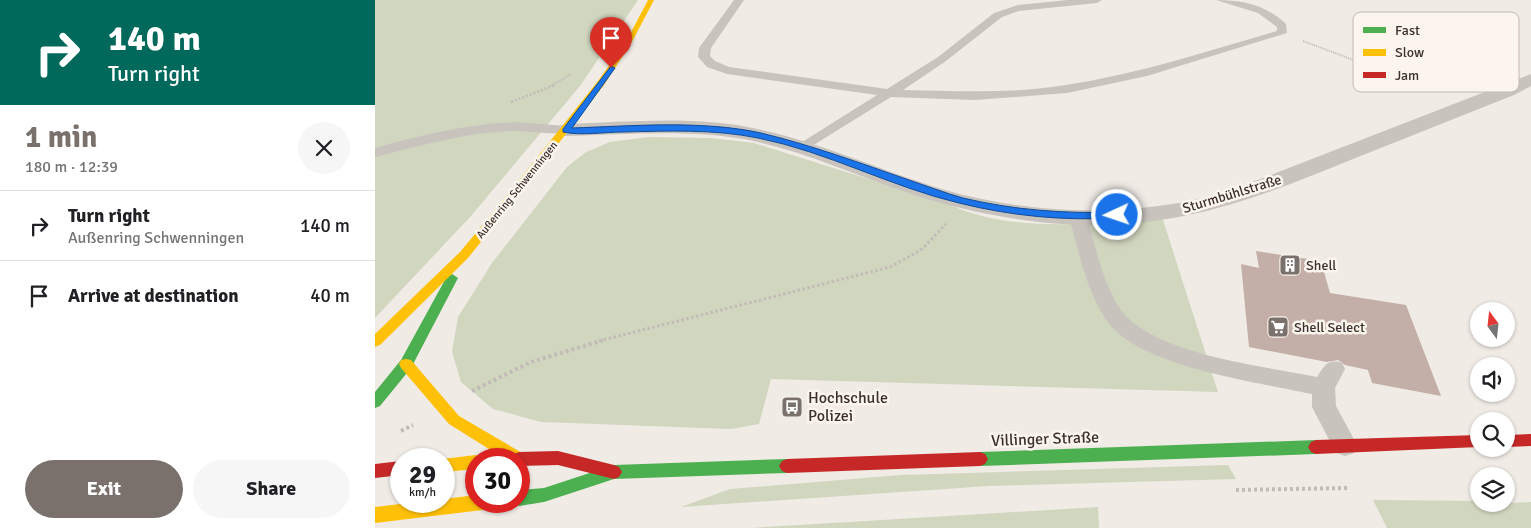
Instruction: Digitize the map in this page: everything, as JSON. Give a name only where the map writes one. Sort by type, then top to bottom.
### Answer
[{"type":"street","name":"Außenring Schwenningen","points":[[375,342],[464,255],[566,130],[630,40],[651,0]]},
{"type":"street","name":"Sturmbühlstraße","points":[[1519,85],[1531,79]]},
{"type":"street","name":"Sturmbühlstraße","points":[[566,130],[659,128],[715,130],[758,135],[804,147],[961,201],[1051,215],[1078,217],[1182,210],[1227,198],[1301,172],[1504,92]]},
{"type":"street","name":"Außenring Schwenningen","points":[[375,402],[406,364],[464,255]]},
{"type":"street","points":[[406,364],[454,420],[501,448]]},
{"type":"street","points":[[1515,441],[1531,440]]},
{"type":"street","name":"Villinger Straße","points":[[530,497],[544,495],[613,472],[1345,444],[1470,441]]},
{"type":"street","name":"Villinger Straße","points":[[530,459],[558,458],[613,472]]},
{"type":"street","points":[[375,471],[390,469]]},
{"type":"street","points":[[375,515],[465,504]]},
{"type":"lane","points":[[739,0],[705,48],[704,57],[711,64],[727,70],[891,93],[975,96],[1024,94],[1067,89],[1143,73],[1281,33],[1282,26],[1269,14],[1255,8],[1221,0]]},
{"type":"lane","points":[[804,147],[942,59],[998,15],[1007,11],[1097,0]]},
{"type":"lane","points":[[375,153],[416,140],[471,128],[540,126],[566,130]]},
{"type":"lane","points":[[1078,217],[1091,260],[1108,305],[1124,326],[1152,346],[1197,359],[1329,378],[1324,407],[1345,444]]},
{"type":"path","points":[[1281,33],[1353,60]]},
{"type":"path","points":[[509,103],[561,82],[574,72]]},
{"type":"path","points":[[467,394],[497,376],[531,362],[587,344],[890,267],[910,260],[940,232],[961,201]]},
{"type":"path","points":[[401,431],[418,422]]},
{"type":"path","points":[[1236,490],[1347,488]]},
{"type":"green space","points":[[375,0],[638,0],[580,86],[471,216],[375,318]]},
{"type":"green space","points":[[649,137],[711,138],[754,143],[975,214],[1000,220],[1027,223],[1083,224],[1163,220],[1218,392],[771,379],[759,424],[731,429],[541,422],[493,409],[461,382],[452,352],[458,317],[492,263],[567,167],[586,152],[610,142]]},
{"type":"green space","points":[[1228,465],[1236,479],[989,486],[681,507],[730,489],[901,475]]},
{"type":"green space","points":[[1373,500],[1470,501],[1470,512],[1515,512],[1515,503],[1531,502],[1531,528],[1387,528]]},
{"type":"green space","points":[[1098,507],[1099,528],[751,528]]},
{"type":"building","points":[[1256,251],[1321,261],[1330,293],[1406,305],[1441,396],[1372,383],[1368,370],[1345,365],[1338,360],[1327,362],[1249,347],[1241,264],[1259,268]]},
{"type":"traffic: fast","points":[[375,402],[406,364],[452,278]]},
{"type":"traffic: fast","points":[[980,459],[1316,447]]},
{"type":"traffic: fast","points":[[530,497],[544,495],[614,472],[787,466]]},
{"type":"traffic: slow","points":[[375,342],[464,255],[505,205],[601,83],[630,40],[651,0]]},
{"type":"traffic: slow","points":[[406,364],[454,420],[501,448]]},
{"type":"traffic: slow","points":[[455,464],[465,463]]},
{"type":"traffic: slow","points":[[375,515],[465,504]]},
{"type":"traffic: jam","points":[[1515,441],[1531,440]]},
{"type":"traffic: jam","points":[[1316,447],[1470,441]]},
{"type":"traffic: jam","points":[[530,459],[558,458],[614,472]]},
{"type":"traffic: jam","points":[[787,466],[980,459]]},
{"type":"traffic: jam","points":[[375,471],[390,469]]},
{"type":"place","name":"Shell","points":[[1290,265]]},
{"type":"place","name":"Shell Select","points":[[1278,327]]},
{"type":"place","name":"Hochschule Polizei","points":[[792,407]]},
{"type":"route","points":[[611,68],[566,130],[659,128],[715,130],[758,135],[804,147],[897,181],[961,201],[1051,215],[1078,217],[1117,215]]}]
